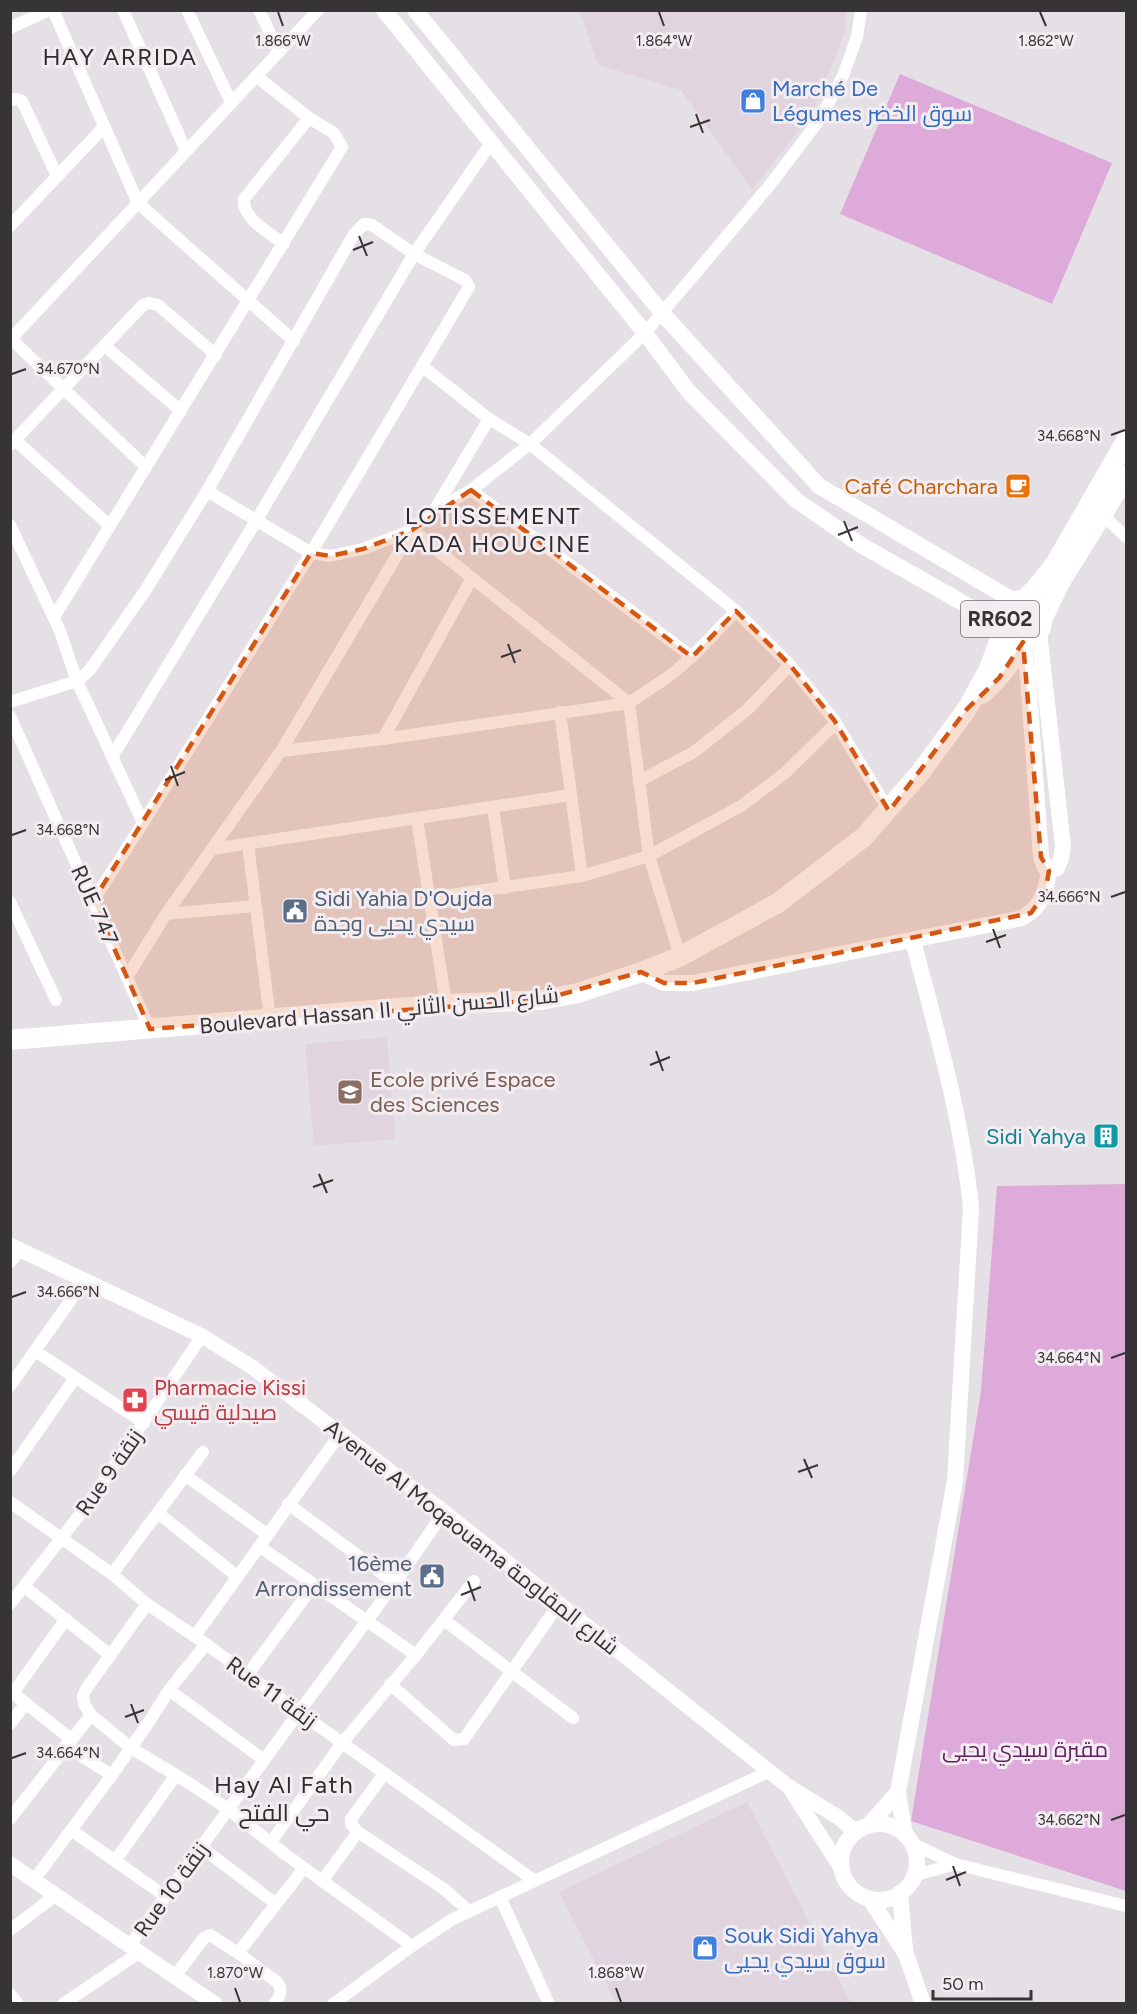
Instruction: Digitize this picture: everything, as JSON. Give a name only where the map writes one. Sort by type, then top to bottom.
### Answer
[{"type":"main road","points":[[384,10],[645,333],[689,392],[796,500],[861,545],[1001,628]]},
{"type":"main road","points":[[415,10],[662,313],[819,486],[1019,601]]},
{"type":"main road","name":"RR602","points":[[1031,634],[1010,638],[1001,628],[1003,610],[1019,601],[1046,577],[1126,441]]},
{"type":"main road","name":"RR602","points":[[1049,871],[1057,868],[1063,846],[1048,710],[1031,634],[1126,476]]},
{"type":"main road","name":"RR602","points":[[1019,601],[1036,606],[1031,634],[1030,715],[1041,857],[1044,866],[1049,871]]},
{"type":"main road","name":"Boulevard Hassan II شارع الحسن الثاني","points":[[968,709],[989,669],[1001,628]]},
{"type":"main road","name":"Boulevard Hassan II شارع الحسن الثاني","points":[[10,1040],[446,1004],[541,1000],[578,993],[642,972],[680,956],[778,903],[864,837],[920,773],[968,709],[1013,661],[1031,634]]},
{"type":"main road","points":[[1030,715],[1048,710]]},
{"type":"main road","name":"RR602","points":[[913,941],[1022,918],[1031,913],[1040,903],[1045,893],[1049,871]]},
{"type":"main road","points":[[642,972],[664,983],[693,983],[913,941],[956,1112],[971,1208],[955,1481],[898,1792],[908,1839],[916,1859],[913,1876],[907,1887],[886,1899],[870,1899],[849,1886],[841,1868],[843,1850],[849,1838],[862,1829],[898,1792]]},
{"type":"main road","points":[[862,1829],[878,1824],[888,1825],[908,1839]]},
{"type":"main road","points":[[900,1893],[906,1954],[923,2004]]},
{"type":"main road","points":[[870,1899],[906,1954]]},
{"type":"street","points":[[10,28],[51,10],[138,203],[294,340]]},
{"type":"street","points":[[123,10],[186,151]]},
{"type":"street","points":[[187,10],[231,102]]},
{"type":"street","points":[[259,10],[279,52]]},
{"type":"street","points":[[146,467],[11,339],[318,10]]},
{"type":"street","points":[[127,977],[166,914],[281,751],[412,530],[433,512],[471,490],[530,444],[645,333],[770,185],[820,118],[843,76],[857,37],[861,10]]},
{"type":"street","points":[[54,617],[342,147],[334,133],[309,118],[256,76]]},
{"type":"street","points":[[10,100],[22,101],[57,176]]},
{"type":"street","points":[[284,244],[251,218],[244,209],[244,199],[309,118]]},
{"type":"street","points":[[11,226],[104,127]]},
{"type":"street","points":[[112,757],[256,521],[414,254],[491,143]]},
{"type":"street","points":[[10,702],[77,681],[89,670],[145,591],[207,491],[354,234],[364,224],[372,225],[414,254],[465,280],[469,286],[311,553],[93,901]]},
{"type":"street","points":[[110,526],[13,443],[143,305],[149,303],[158,305],[216,355]]},
{"type":"street","points":[[105,346],[181,411]]},
{"type":"street","points":[[422,366],[489,419],[530,444],[736,611],[790,665],[836,723],[889,811]]},
{"type":"street","points":[[433,512],[489,419]]},
{"type":"street","points":[[471,490],[692,657]]},
{"type":"street","points":[[207,491],[311,553],[330,556],[346,553],[363,549],[412,530]]},
{"type":"street","points":[[1103,515],[1126,537]]},
{"type":"street","points":[[10,525],[54,617],[77,681],[143,823]]},
{"type":"street","points":[[412,530],[629,703],[649,856],[680,956]]},
{"type":"street","points":[[383,739],[472,578]]},
{"type":"street","points":[[281,751],[383,739],[629,703],[668,677],[692,657],[736,611]]},
{"type":"street","points":[[639,781],[694,752],[748,710],[790,665]]},
{"type":"street","points":[[560,712],[582,876]]},
{"type":"street","name":"RUE 747","points":[[10,716],[150,1029]]},
{"type":"street","points":[[429,898],[582,876],[649,856],[741,806],[785,773],[836,723]]},
{"type":"street","points":[[212,849],[571,795]]},
{"type":"street","points":[[493,807],[505,888]]},
{"type":"street","points":[[417,819],[446,1004]]},
{"type":"street","points":[[248,844],[270,1019]]},
{"type":"street","points":[[166,914],[255,906]]},
{"type":"street","points":[[12,910],[56,1000]]},
{"type":"street","points":[[10,1262],[16,1247]]},
{"type":"street","name":"Avenue Al Moqaouama شارع المقاومة","points":[[16,1247],[202,1336],[252,1367],[444,1512],[789,1787],[862,1829]]},
{"type":"street","points":[[10,1386],[85,1280]]},
{"type":"street","name":"Rue 9 زنقة","points":[[11,1603],[62,1539],[202,1336]]},
{"type":"street","points":[[35,1351],[144,1423]]},
{"type":"street","points":[[10,1471],[75,1378]]},
{"type":"street","points":[[195,1636],[340,1434]]},
{"type":"street","points":[[112,1574],[203,1452]]},
{"type":"street","points":[[185,1475],[268,1535]]},
{"type":"street","name":"Rue 11 زنقة","points":[[10,1502],[112,1574],[147,1604],[195,1636],[535,1881]]},
{"type":"street","points":[[288,1504],[395,1583]]},
{"type":"street","name":"Rue 10 زنقة","points":[[135,1949],[165,1896],[395,1583],[444,1512]]},
{"type":"street","points":[[158,1513],[238,1577]]},
{"type":"street","points":[[260,1547],[416,1655]]},
{"type":"street","points":[[271,1842],[342,1743],[474,1581]]},
{"type":"street","points":[[248,1674],[314,1585]]},
{"type":"street","points":[[25,1587],[110,1655]]},
{"type":"street","points":[[147,1604],[83,1696],[84,1704],[91,1714],[131,1748],[228,1809],[304,1868],[412,1946]]},
{"type":"street","points":[[390,1684],[454,1740],[460,1741],[475,1725],[559,1604]]},
{"type":"street","points":[[66,1620],[12,1692],[68,1742],[112,1775]]},
{"type":"street","points":[[444,1620],[573,1718]]},
{"type":"street","points":[[34,1880],[112,1775],[169,1690],[206,1644]]},
{"type":"street","points":[[169,1690],[264,1760]]},
{"type":"street","points":[[10,1724],[26,1703]]},
{"type":"street","points":[[10,1819],[91,1714]]},
{"type":"street","points":[[333,2004],[439,1927],[469,1911],[770,1771]]},
{"type":"street","points":[[384,1774],[351,1819],[351,1824],[358,1832],[444,1889],[469,1911]]},
{"type":"street","points":[[115,1861],[177,1775]]},
{"type":"street","name":"Avenue Al Moqaouama شارع المقاومة","points":[[789,1787],[841,1868]]},
{"type":"street","points":[[71,1830],[165,1896]]},
{"type":"street","points":[[322,1881],[358,1832]]},
{"type":"street","points":[[908,1839],[955,1864],[1126,1906]]},
{"type":"street","points":[[201,1847],[276,1904]]},
{"type":"street","points":[[10,1864],[212,2002]]},
{"type":"street","points":[[913,1876],[955,1864]]},
{"type":"street","points":[[238,1953],[304,1868]]},
{"type":"street","points":[[10,1930],[56,1895]]},
{"type":"street","points":[[500,1897],[549,2004]]},
{"type":"street","points":[[175,1976],[206,1936],[210,1935],[238,1953],[279,1985],[280,1995],[274,2004]]},
{"type":"street","points":[[63,2004],[135,1949]]},
{"type":"street","points":[[10,1994],[18,2004]]},
{"type":"highlighted area","points":[[471,490],[692,657],[736,611],[790,665],[834,720],[889,811],[967,709],[999,678],[1023,642],[1041,857],[1049,871],[1045,893],[1031,913],[693,983],[664,983],[641,972],[541,1000],[150,1029],[93,901],[311,553],[330,556],[363,549],[412,530]]},
{"type":"shaded area","name":"Marché De Légumes سوق الخضر","points":[[580,10],[846,11],[845,32],[813,112],[752,190],[681,90],[598,65]]},
{"type":"shaded area","name":"Ecole privé Espace des Sciences","points":[[387,1037],[395,1139],[314,1146],[305,1044]]},
{"type":"shaded area","name":"Souk Sidi Yahya سوق سيدي يحيى","points":[[747,1802],[851,2003],[616,2003],[559,1892]]},
{"type":"green space","points":[[900,74],[1112,163],[1052,304],[840,214]]},
{"type":"green space","name":"مقبرة سيدي يحيى","points":[[1126,1184],[1126,1891],[911,1821],[981,1391],[997,1186]]},
{"type":"place","name":"Marché De Légumes سوق الخضر","points":[[753,101]]},
{"type":"place","name":"Café Charchara","points":[[1018,486]]},
{"type":"place","name":"Sidi Yahia D'Oujda سيدي يحيى وجدة","points":[[295,911]]},
{"type":"place","name":"Ecole privé Espace des Sciences","points":[[350,1092]]},
{"type":"place","name":"Sidi Yahya","points":[[1106,1136]]},
{"type":"place","name":"Pharmacie Kissi صيدلية قيسي","points":[[135,1400]]},
{"type":"place","name":"16ème Arrondissement","points":[[432,1576]]},
{"type":"place","name":"Souk Sidi Yahya سوق سيدي يحيى","points":[[705,1948]]},
{"type":"district","name":"HAY ARRIDA","points":[[120,57]]},
{"type":"district","name":"LOTISSEMENT KADA HOUCINE","points":[[493,530]]},
{"type":"district","name":"Hay Al Fath حي الفتح","points":[[284,1799]]}]
